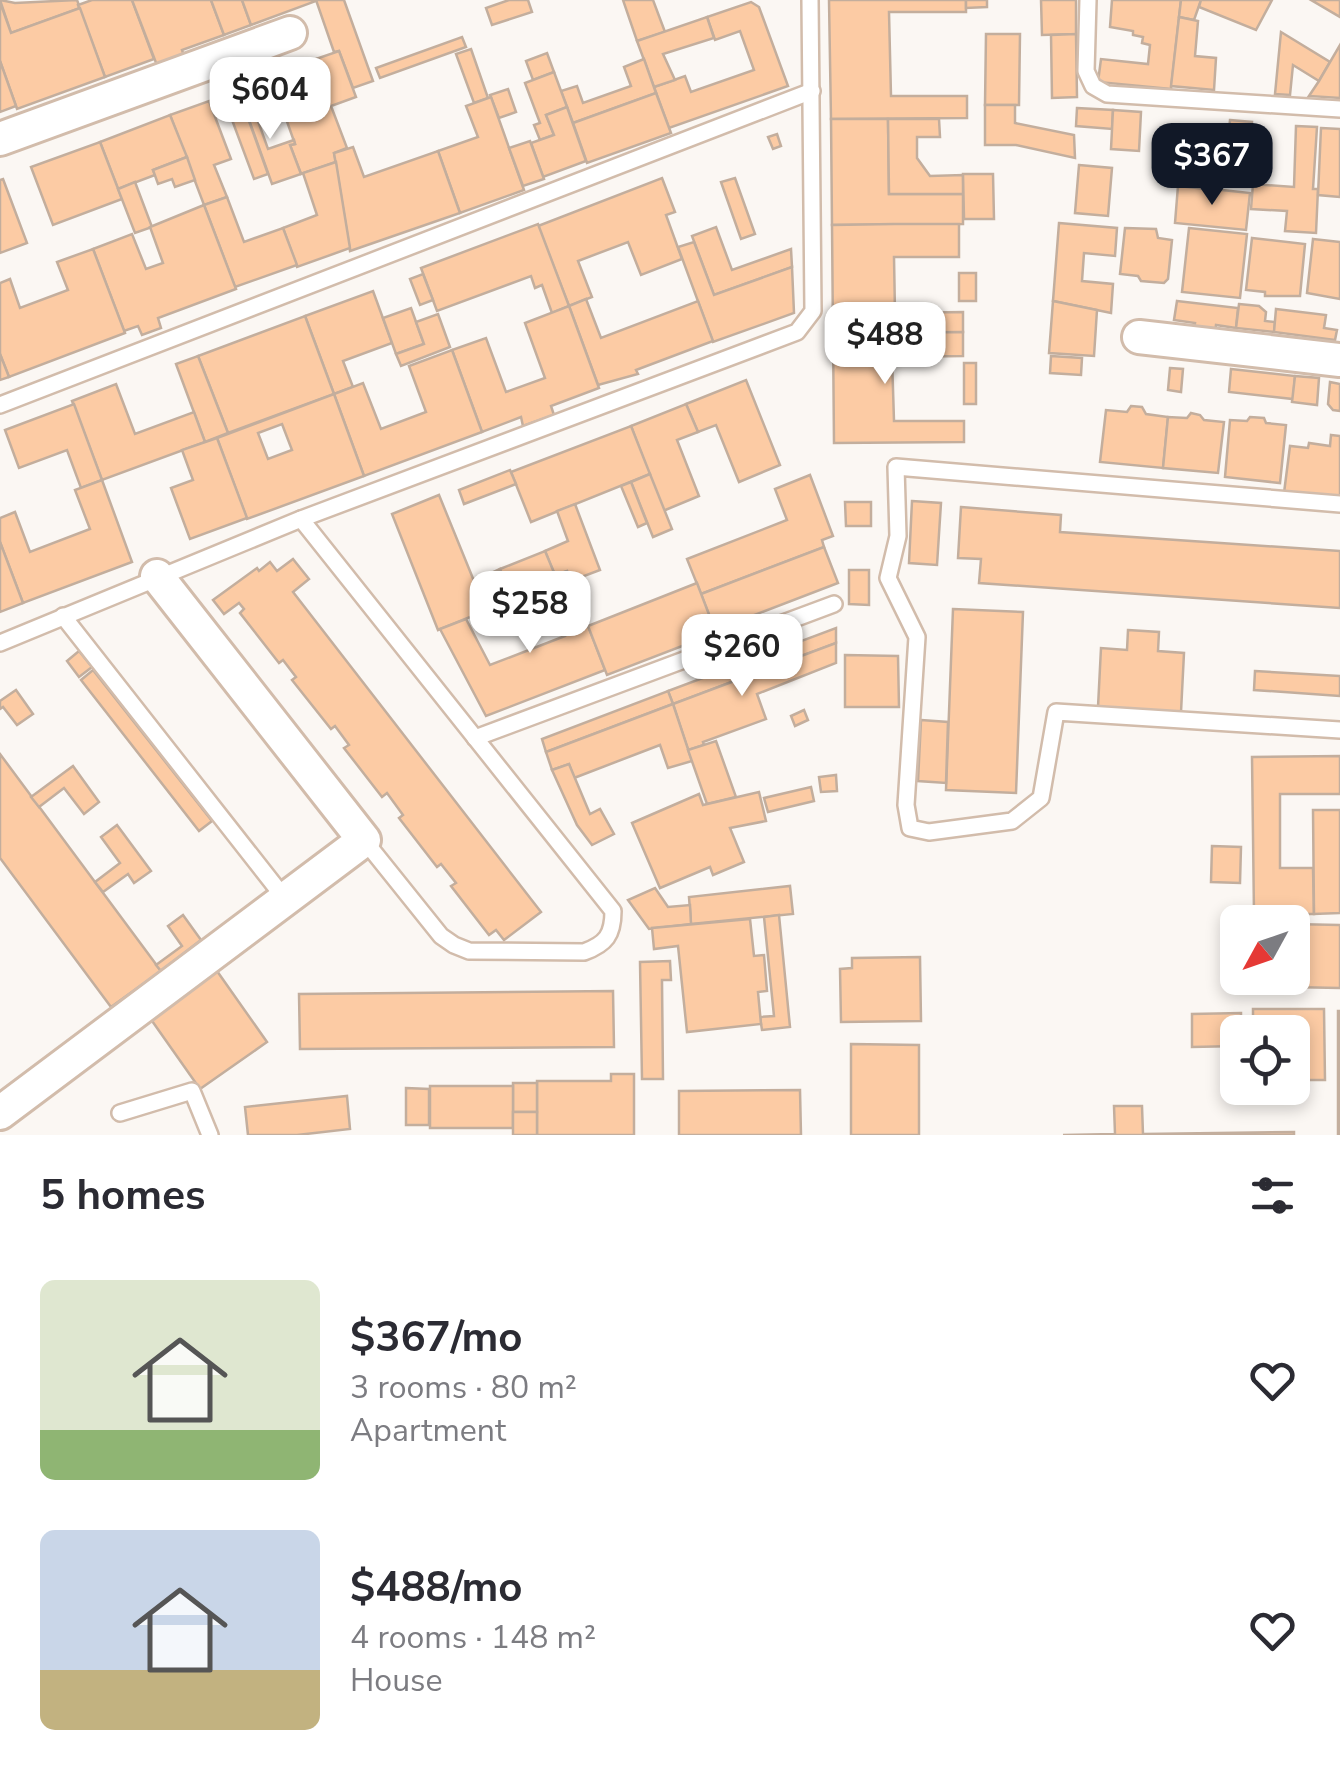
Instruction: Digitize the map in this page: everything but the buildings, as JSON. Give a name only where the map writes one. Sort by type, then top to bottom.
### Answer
[{"type":"street","points":[[0,139],[290,33]]},
{"type":"street","points":[[1139,337],[1340,360]]},
{"type":"street","points":[[0,1113],[364,840],[158,576]]},
{"type":"lane","points":[[0,643],[301,520],[797,332],[813,311],[810,0]]},
{"type":"lane","points":[[1088,0],[1086,71],[1093,86],[1107,94],[1340,109]]},
{"type":"lane","points":[[0,406],[812,90]]},
{"type":"lane","points":[[1340,504],[896,468],[898,536],[888,578],[918,636],[906,804],[910,828],[929,832],[1012,821],[1041,798],[1056,712],[1340,730]]},
{"type":"lane","points":[[301,520],[613,911],[613,927],[600,946],[584,952],[470,951],[440,936],[364,840]]},
{"type":"lane","points":[[475,738],[834,604]]},
{"type":"lane","points":[[63,616],[287,900]]},
{"type":"lane","points":[[120,1112],[192,1090],[210,1135]]}]
